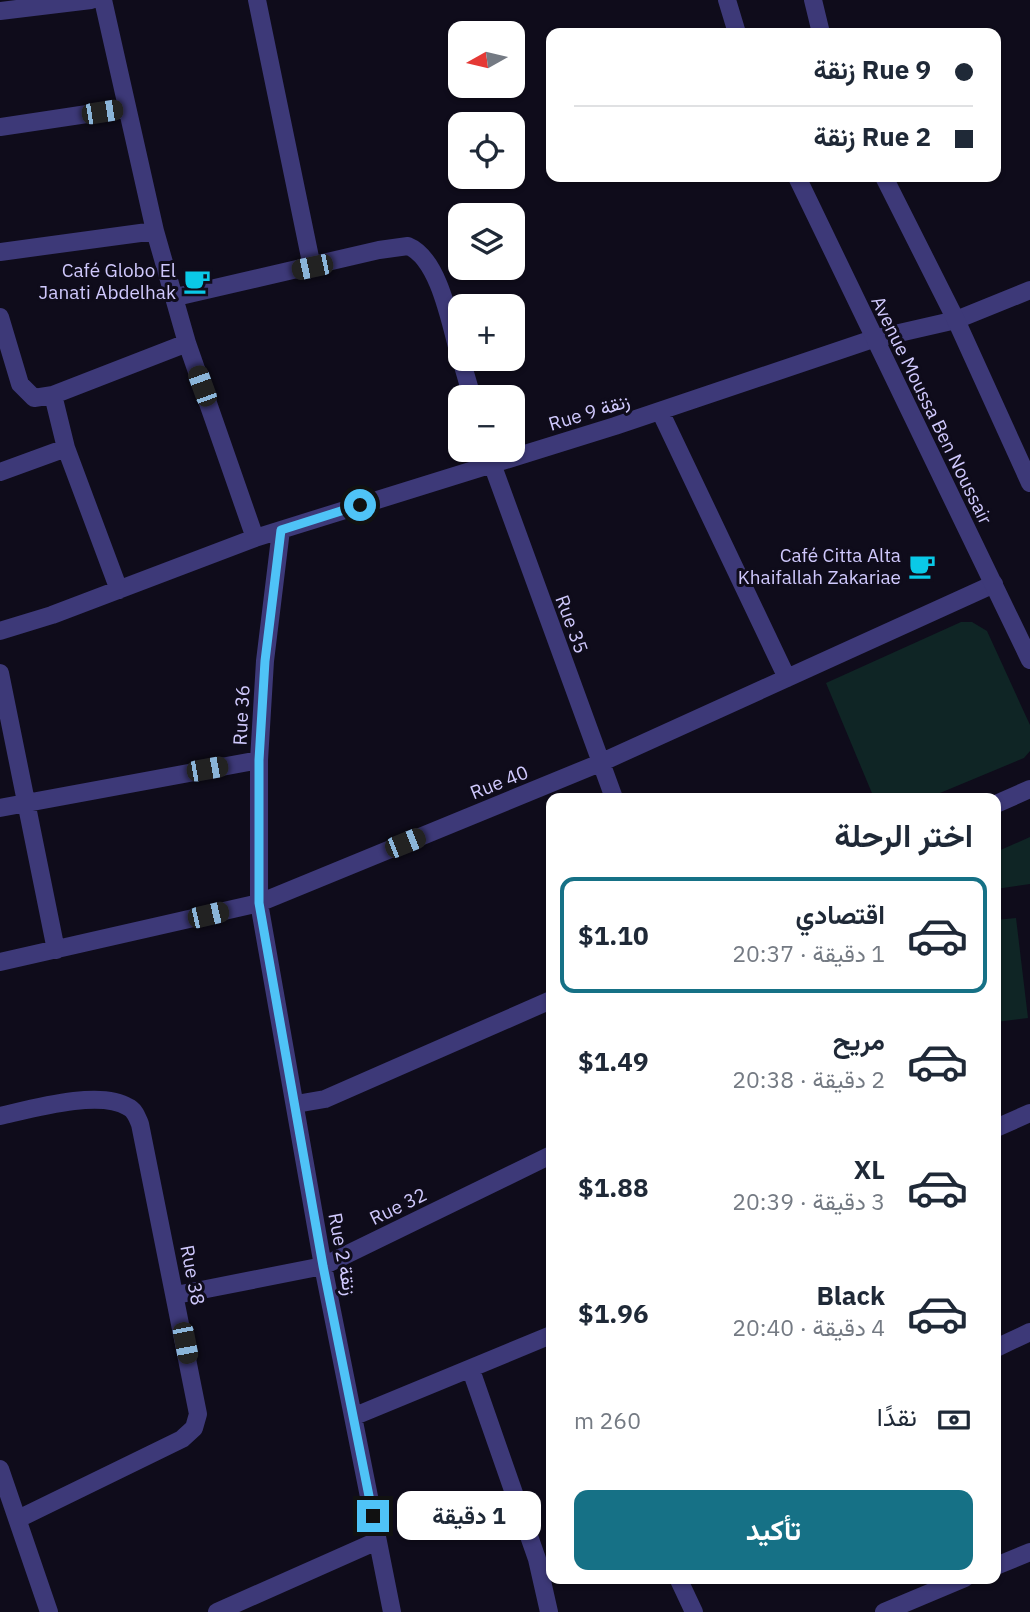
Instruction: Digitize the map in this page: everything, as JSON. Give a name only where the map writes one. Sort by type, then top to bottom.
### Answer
[{"type":"street","points":[[0,11],[91,0]]},
{"type":"street","points":[[103,0],[155,231],[187,343],[255,538]]},
{"type":"street","points":[[257,0],[312,267]]},
{"type":"street","points":[[727,0],[735,28]]},
{"type":"street","points":[[813,0],[820,28]]},
{"type":"street","points":[[0,127],[127,108]]},
{"type":"street","name":"Avenue Moussa Ben Noussair","points":[[799,182],[1030,660]]},
{"type":"street","points":[[887,182],[956,320],[1030,483]]},
{"type":"street","points":[[0,252],[155,231]]},
{"type":"street","points":[[176,298],[379,250],[413,248],[439,284],[448,316]]},
{"type":"street","name":"Rue 9 زنقة","points":[[525,447],[660,411],[873,339],[956,320],[1030,289]]},
{"type":"street","points":[[0,317],[7,348],[26,393],[34,398],[53,395],[187,343]]},
{"type":"street","points":[[53,395],[66,448],[119,590]]},
{"type":"street","points":[[660,411],[786,678]]},
{"type":"street","points":[[0,472],[66,448]]},
{"type":"street","name":"Rue 9 زنقة","points":[[0,631],[475,462]]},
{"type":"street","name":"Rue 35","points":[[491,462],[612,793]]},
{"type":"street","name":"Rue 36","points":[[259,903],[259,760],[265,661],[281,530]]},
{"type":"street","name":"Rue 40","points":[[0,962],[259,903],[600,763],[994,584]]},
{"type":"street","points":[[0,673],[56,950]]},
{"type":"street","points":[[0,808],[259,760]]},
{"type":"street","points":[[1001,802],[1030,789]]},
{"type":"street","name":"Rue 2 زنقة","points":[[259,903],[323,1266],[392,1612]]},
{"type":"street","points":[[296,1104],[326,1099],[546,1002]]},
{"type":"street","name":"Rue 38","points":[[0,1116],[65,1101],[87,1100],[122,1104],[134,1111],[140,1124],[198,1415],[194,1428],[182,1439],[18,1520]]},
{"type":"street","points":[[1001,1127],[1030,1113]]},
{"type":"street","name":"Rue 32","points":[[176,1295],[323,1266],[546,1157]]},
{"type":"street","points":[[1001,1346],[1030,1332]]},
{"type":"street","points":[[355,1416],[546,1337]]},
{"type":"street","points":[[471,1370],[544,1556],[546,1578]]},
{"type":"street","points":[[0,1469],[49,1612]]},
{"type":"street","points":[[220,1611],[377,1541]]},
{"type":"street","points":[[1001,1564],[1030,1552]]},
{"type":"street","points":[[546,1584],[549,1612]]},
{"type":"street","points":[[681,1584],[694,1612]]},
{"type":"street","points":[[884,1612],[951,1584]]},
{"type":"green space","points":[[961,622],[972,622],[987,631],[1030,725],[1030,751],[1024,758],[940,793],[872,793],[826,683]]},
{"type":"green space","points":[[1030,837],[1030,884],[1001,888],[1001,850]]},
{"type":"green space","points":[[1016,918],[1028,1018],[1001,1021],[1001,920]]},
{"type":"place","name":"Café Globo El Janati Abdelhak","points":[[197,281]]},
{"type":"place","name":"Café Citta Alta Khaifallah Zakariae","points":[[922,566]]},
{"type":"route","points":[[360,505],[281,530],[265,661],[259,760],[259,903],[323,1266],[373,1516]]}]
